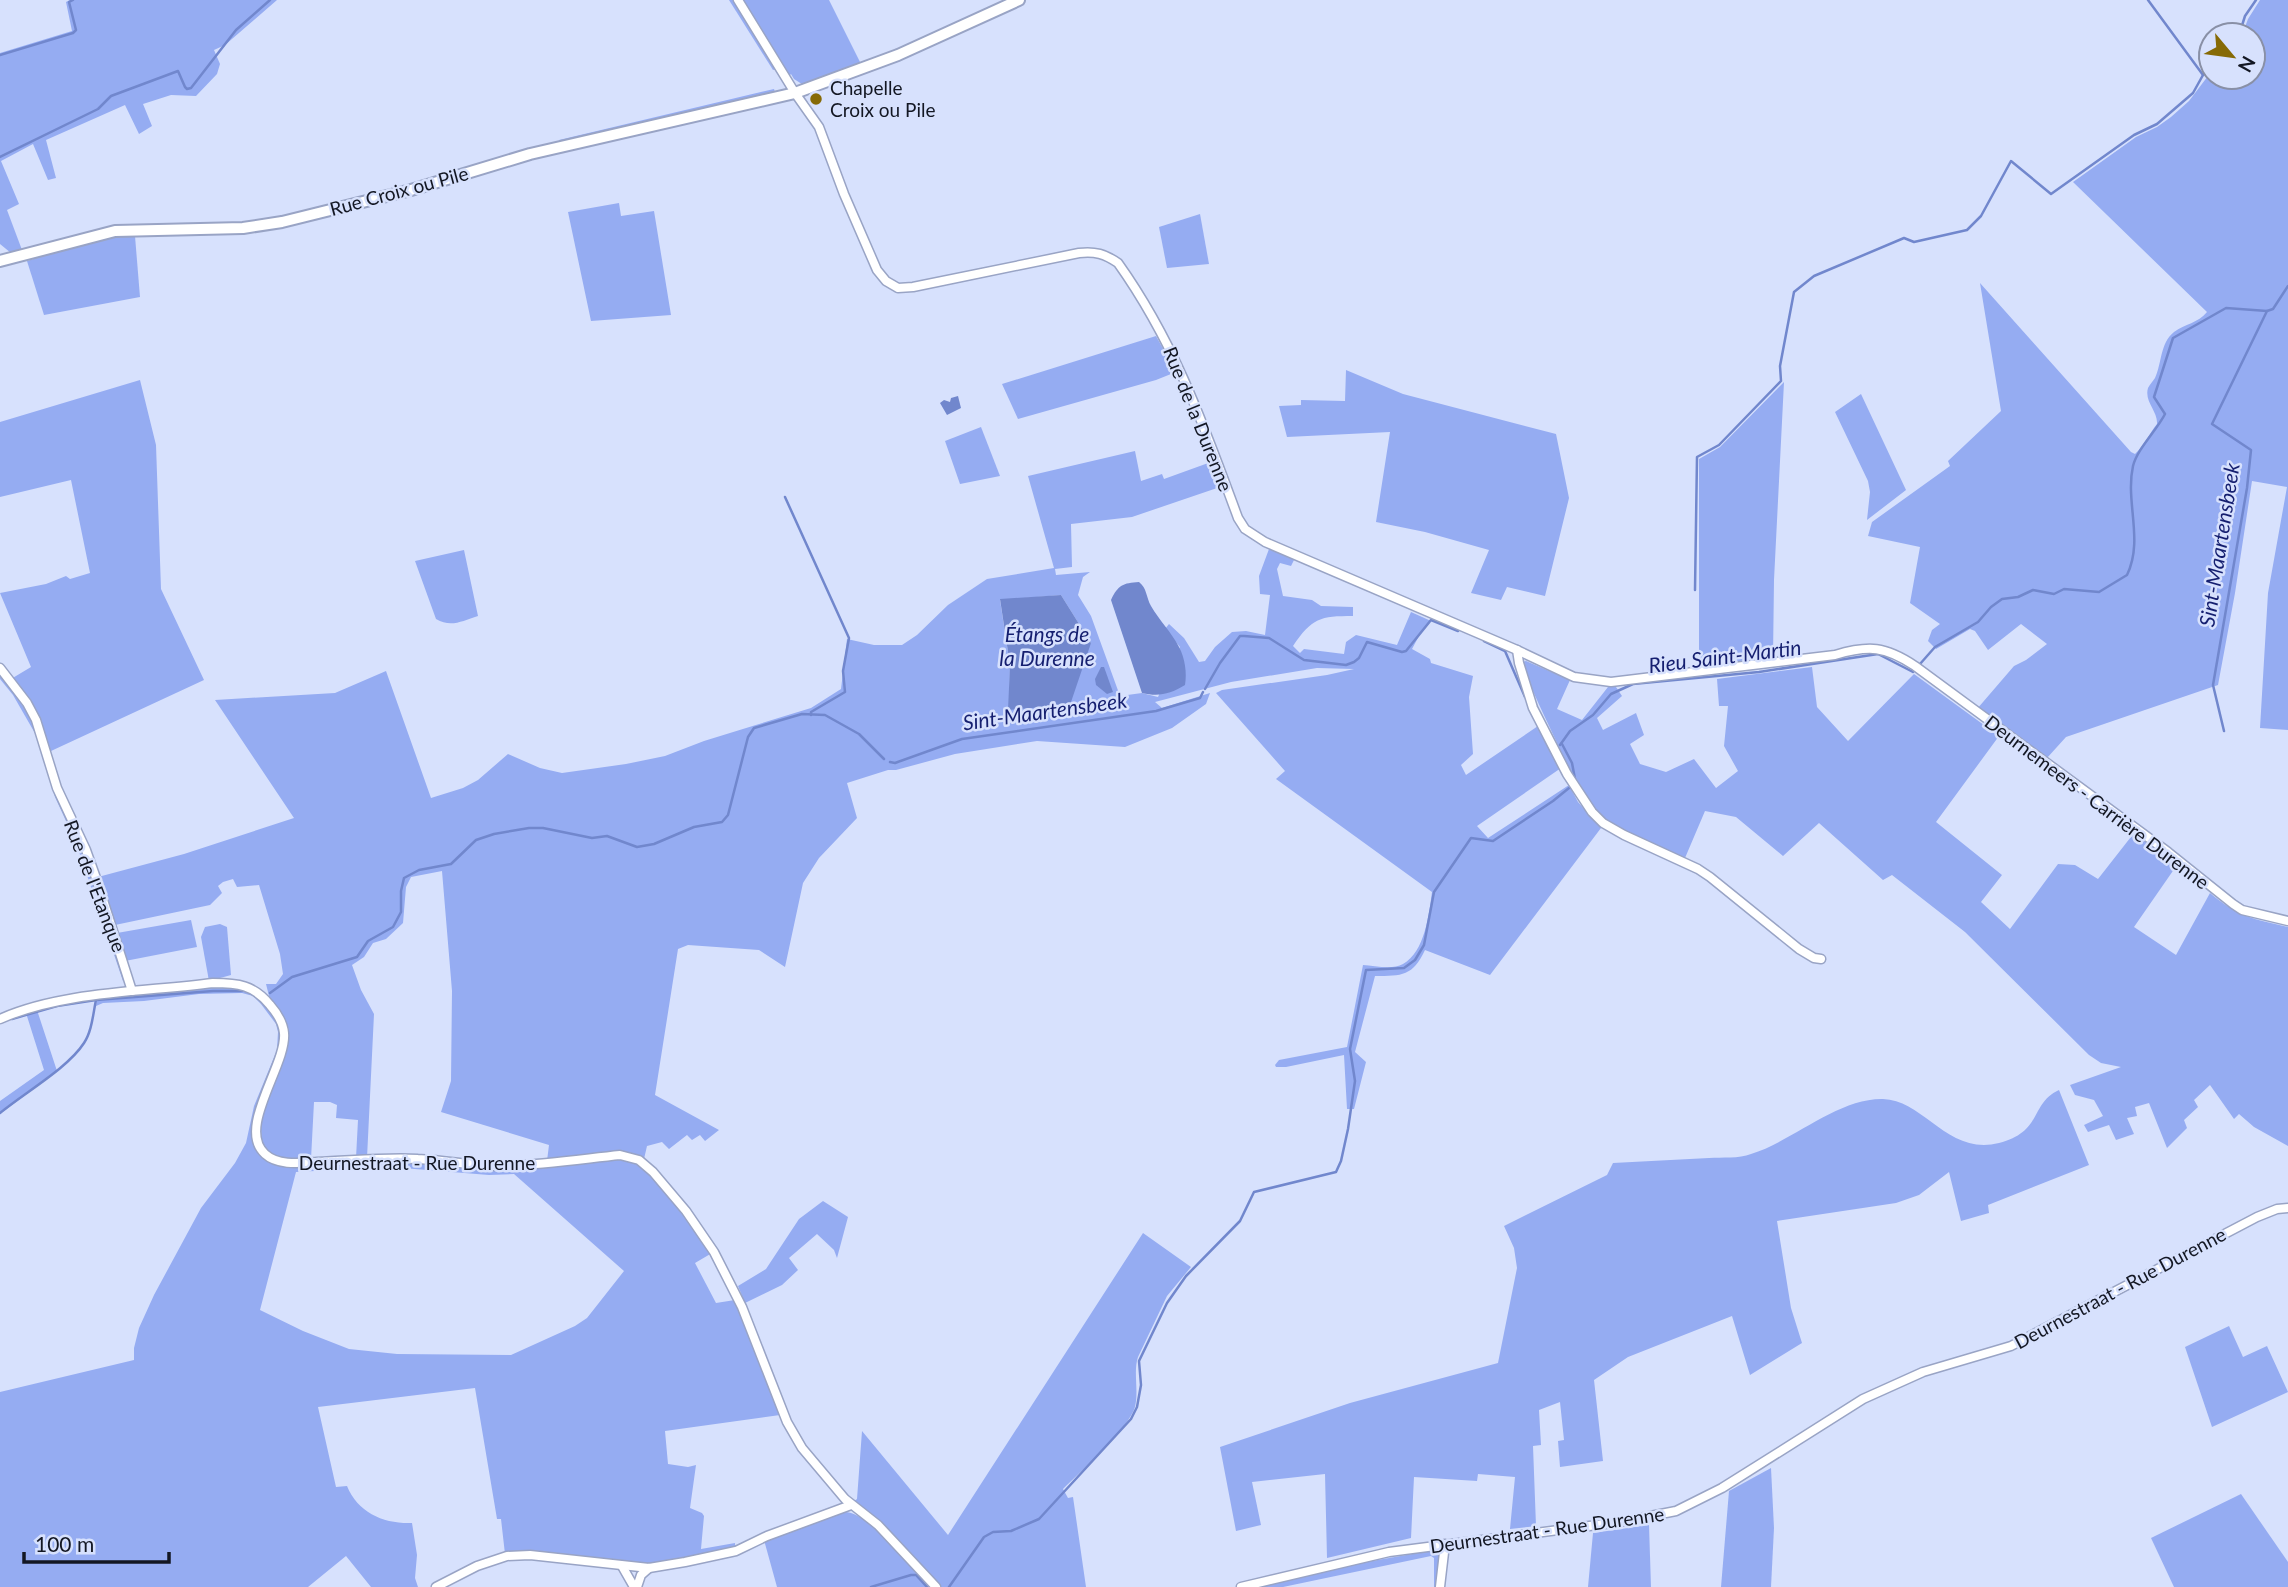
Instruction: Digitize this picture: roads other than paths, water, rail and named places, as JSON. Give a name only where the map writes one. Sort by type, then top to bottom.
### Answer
[{"type":"street","points":[[738,0],[795,93]]},
{"type":"street","name":"Rue Croix ou Pile","points":[[0,261],[115,231],[243,228],[282,222],[411,190],[542,151],[795,93],[898,55],[1019,0]]},
{"type":"street","name":"Rue de la Durenne","points":[[795,93],[819,127],[877,270],[886,281],[898,288],[1079,253],[1094,252],[1118,263],[1169,345],[1195,401],[1238,518],[1245,529],[1265,542],[1574,677],[1611,682],[1835,655],[1874,647],[1886,649],[1915,666]]},
{"type":"street","points":[[1517,650],[1533,708],[1585,803],[1604,823],[1623,835],[1698,869],[1800,949],[1821,960]]},
{"type":"street","name":"Deurnemeers - Carrière Durenne","points":[[1915,666],[2168,852],[2233,904],[2242,910],[2288,921]]},
{"type":"street","name":"Rue de l'Etanque","points":[[0,668],[27,703],[36,720],[57,788],[81,838],[96,878],[132,990]]},
{"type":"street","name":"Deurnestraat - Rue Durenne","points":[[132,990],[147,991],[214,983],[237,984],[258,992],[276,1012],[284,1033],[283,1046],[262,1103],[257,1129],[261,1149],[272,1159],[295,1163],[420,1159],[506,1166],[620,1155],[634,1157],[642,1162],[686,1211],[714,1251],[741,1307],[791,1431],[802,1448],[851,1505],[881,1528],[936,1587]]},
{"type":"street","points":[[0,1019],[55,1002],[132,990]]},
{"type":"street","name":"Deurnestraat - Rue Durenne","points":[[1241,1587],[1389,1552],[1620,1522],[1676,1511],[1722,1488],[1873,1394],[1923,1372],[2011,1346],[2257,1217],[2277,1209],[2288,1208]]},
{"type":"street","points":[[436,1587],[477,1566],[507,1556],[530,1555],[649,1568],[736,1551],[775,1533],[851,1505]]},
{"type":"street","points":[[1440,1587],[1445,1544]]},
{"type":"street","points":[[622,1566],[636,1587]]},
{"type":"street","points":[[636,1587],[641,1575],[649,1568]]},
{"type":"water","points":[[958,396],[961,408],[947,415],[940,403],[944,400],[950,402],[951,398]]},
{"type":"water","name":"Étangs de la Durenne","points":[[1139,582],[1144,587],[1149,603],[1176,642],[1184,661],[1185,685],[1164,694],[1142,693],[1111,600],[1122,586]]},
{"type":"water","name":"Étangs de la Durenne","points":[[1061,595],[1091,643],[1070,705],[1008,710],[1010,665],[1000,599]]},
{"type":"water","points":[[1101,667],[1104,667],[1113,692],[1107,694],[1096,685],[1095,679]]},
{"type":"waterway","points":[[0,55],[73,33],[76,30],[69,2],[73,0]]},
{"type":"waterway","points":[[0,157],[98,109],[111,96],[178,71],[185,87],[191,88],[236,30],[270,0]]},
{"type":"waterway","points":[[2148,0],[2197,67]]},
{"type":"waterway","points":[[2243,21],[2256,0]]},
{"type":"waterway","points":[[1695,590],[1697,457],[1719,445],[1781,381],[1780,366],[1794,292],[1814,276],[1904,238],[1914,242],[1967,230],[1981,216],[2011,161],[2051,194],[2134,135],[2157,124],[2193,93],[2197,86]]},
{"type":"waterway","name":"Sint-Maartensbeek","points":[[2224,731],[2213,685],[2247,488],[2251,450],[2212,424],[2267,311],[2273,309],[2288,286]]},
{"type":"waterway","name":"Rieu Saint-Martin","points":[[1920,664],[1935,647],[1978,622],[2002,599],[2018,597],[2033,590],[2054,594],[2064,589],[2099,592],[2127,575],[2134,548],[2131,493],[2133,466],[2165,414],[2154,397],[2173,338],[2226,308],[2267,311]]},
{"type":"waterway","points":[[785,497],[849,638],[843,671],[845,692],[811,712],[811,715]]},
{"type":"waterway","points":[[1205,689],[1240,636],[1269,638],[1304,660],[1346,665],[1359,658],[1367,642],[1406,651],[1431,620],[1458,631]]},
{"type":"waterway","name":"Rieu Saint-Martin","points":[[1484,641],[1505,651],[1525,697]]},
{"type":"waterway","name":"Rieu Saint-Martin","points":[[1560,745],[1570,731],[1593,715],[1611,694],[1633,684],[1759,672],[1878,654],[1913,672]]},
{"type":"waterway","name":"Sint-Maartensbeek","points":[[890,762],[895,763],[962,739],[1156,711],[1200,698],[1203,692]]},
{"type":"waterway","points":[[270,993],[292,977],[357,957],[368,941],[393,927],[401,912],[404,878],[419,870],[451,864],[476,840],[494,834],[543,828],[592,838],[607,836],[637,847],[654,844],[694,827],[722,822],[728,815],[748,737],[754,728],[802,714],[825,715],[859,734],[884,759]]},
{"type":"waterway","points":[[1562,744],[1572,763],[1575,779]]},
{"type":"waterway","points":[[949,1587],[984,1537],[993,1532],[1011,1531],[1039,1519],[1131,1419],[1137,1407],[1141,1385],[1139,1361],[1167,1303],[1186,1276],[1240,1221],[1254,1192],[1336,1172],[1348,1129],[1355,1081],[1350,1049],[1366,970],[1404,968],[1415,960],[1424,945],[1434,892],[1471,838],[1493,841],[1569,788]]},
{"type":"waterway","points":[[0,1113],[57,1071],[77,1052],[89,1033],[96,1000],[242,991]]},
{"type":"waterway","points":[[12,1019],[57,1006],[96,1000]]},
{"type":"waterway","points":[[871,1587],[911,1575],[916,1575],[927,1587]]},
{"type":"place","name":"Chapelle Croix ou Pile","points":[[816,99]]}]
